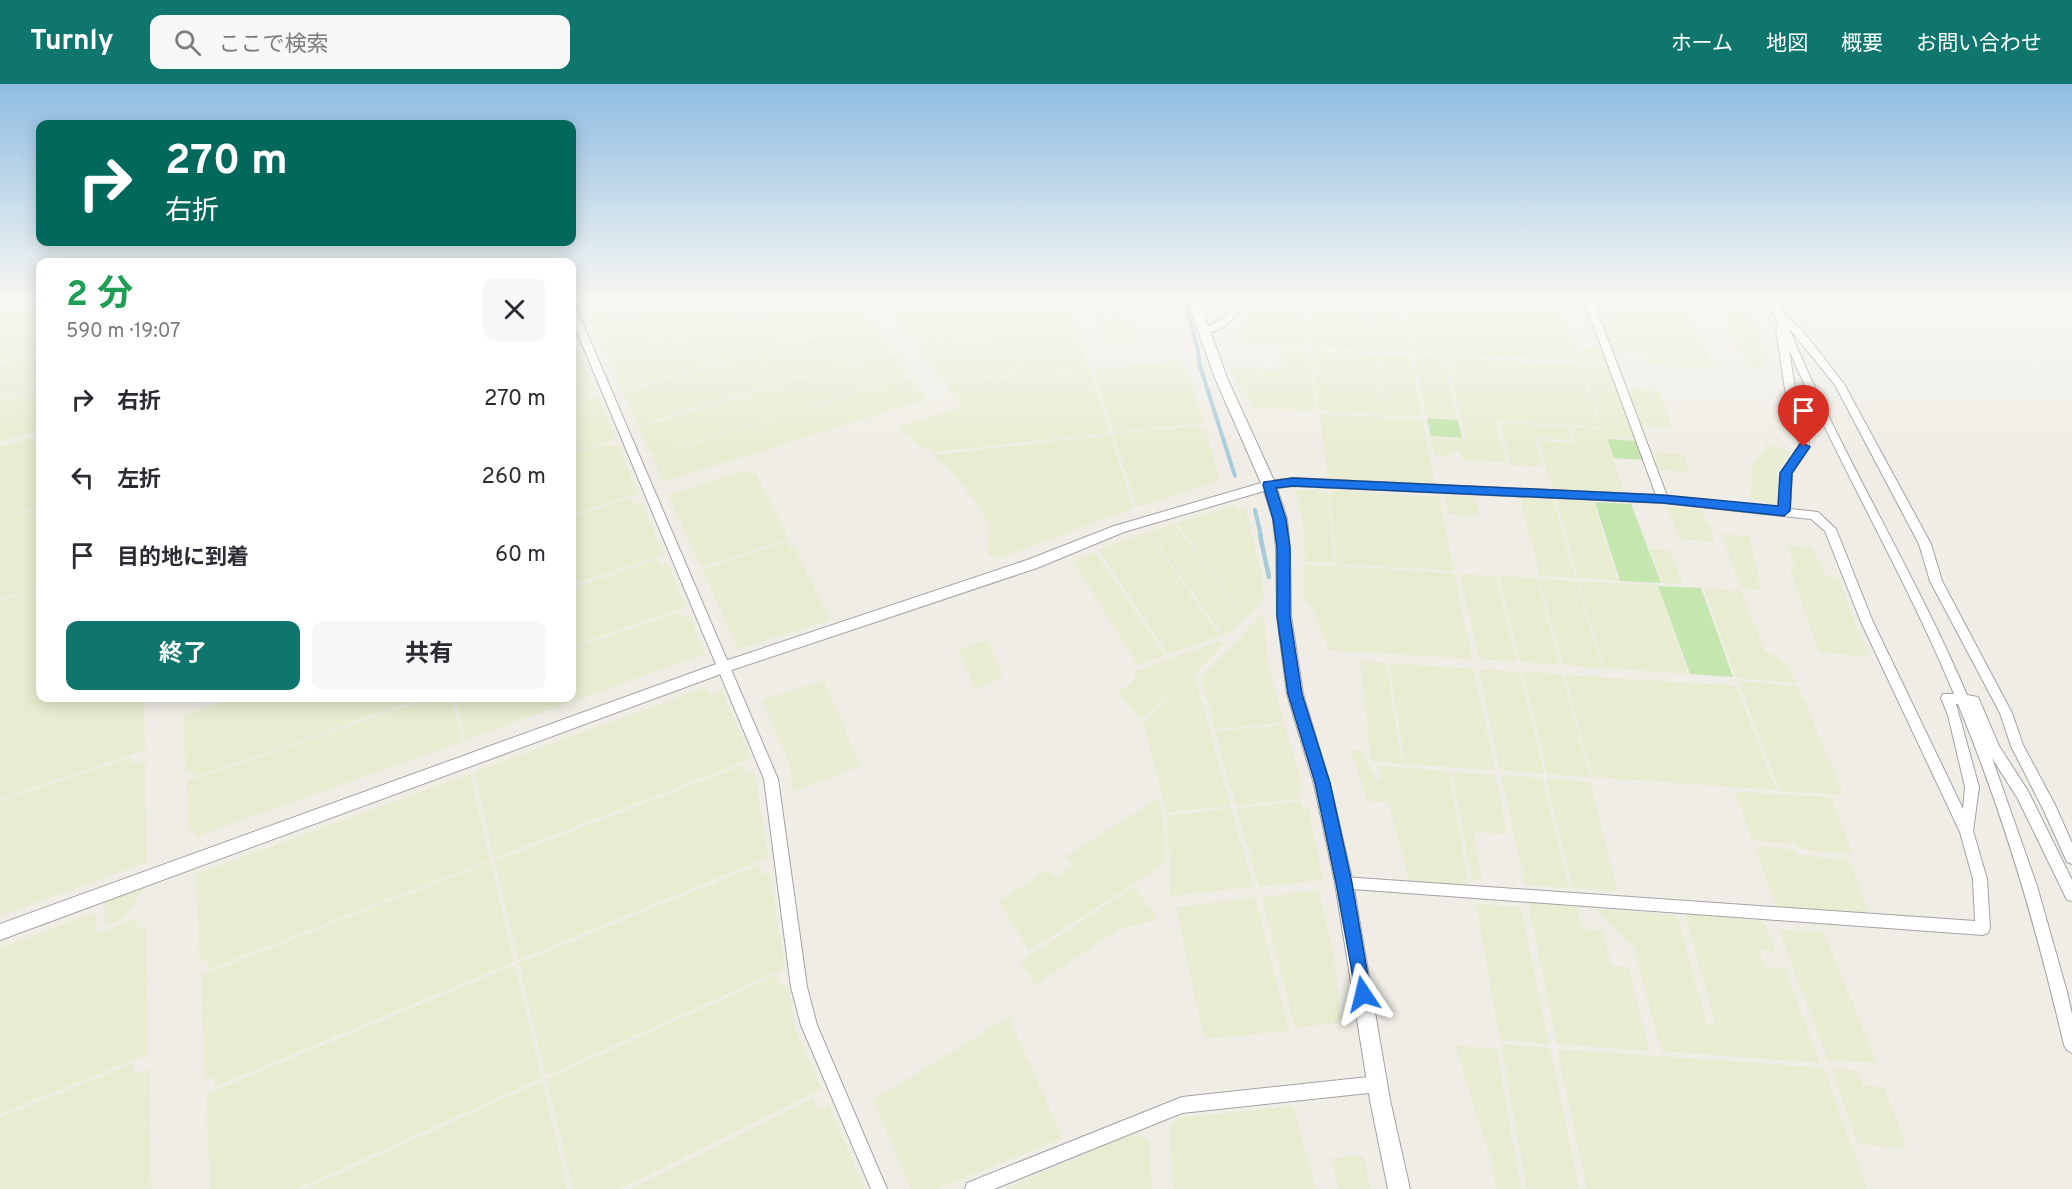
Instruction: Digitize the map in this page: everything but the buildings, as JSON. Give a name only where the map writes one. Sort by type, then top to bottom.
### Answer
[{"type":"street","points":[[588,349],[771,778],[799,987],[809,1025],[879,1189]]},
{"type":"street","points":[[1210,349],[1269,485],[1280,519],[1283,548],[1284,616],[1295,694],[1322,783],[1344,883],[1378,1084],[1399,1189]]},
{"type":"street","points":[[1606,349],[1663,499]]},
{"type":"street","points":[[1784,349],[1792,402],[1801,422],[1804,447],[1786,473],[1784,511]]},
{"type":"street","points":[[1794,349],[1850,469],[1932,630],[1999,793],[2051,954],[2072,1045]]},
{"type":"street","points":[[1812,349],[1839,384],[1925,544],[1936,581],[2006,713],[2018,746],[2072,858]]},
{"type":"street","points":[[0,932],[724,667],[995,577],[1119,529],[1269,485],[1293,482],[1663,499],[1814,515],[1830,529],[1867,622],[1967,832],[1980,879],[1983,928],[1344,883]]},
{"type":"street","points":[[1967,832],[1972,787],[1947,698],[1974,701],[1993,748],[2023,795],[2068,880],[2072,895]]},
{"type":"street","points":[[973,1189],[1139,1120],[1182,1105],[1378,1084]]},
{"type":"green space","points":[[0,349],[36,349],[36,353],[0,361]]},
{"type":"green space","points":[[576,349],[594,389],[576,394]]},
{"type":"green space","points":[[604,349],[638,349],[608,357]]},
{"type":"green space","points":[[642,349],[767,349],[622,390],[608,358]]},
{"type":"green space","points":[[774,349],[892,350],[638,425],[623,392]]},
{"type":"green space","points":[[919,349],[1083,349],[1089,369],[948,381],[946,378],[941,378]]},
{"type":"green space","points":[[1411,349],[1412,352],[1377,350]]},
{"type":"green space","points":[[1413,349],[1573,349],[1577,360],[1414,352]]},
{"type":"green space","points":[[1583,349],[1602,349],[1607,362],[1580,361],[1577,351],[1584,351]]},
{"type":"green space","points":[[1613,349],[1705,349],[1715,368],[1650,365],[1644,351]]},
{"type":"green space","points":[[1740,349],[1761,349],[1764,369],[1749,368]]},
{"type":"green space","points":[[1281,350],[1305,351],[1310,354],[1315,411],[1253,408],[1229,368],[1284,370]]},
{"type":"green space","points":[[1312,351],[1377,355],[1387,415],[1318,411]]},
{"type":"green space","points":[[888,353],[890,356],[895,354],[910,375],[651,455],[639,427]]},
{"type":"green space","points":[[36,354],[36,388],[0,397],[0,363]]},
{"type":"green space","points":[[1379,355],[1411,357],[1422,417],[1388,415]]},
{"type":"green space","points":[[1414,357],[1444,358],[1457,418],[1426,417]]},
{"type":"green space","points":[[1447,358],[1579,365],[1601,427],[1461,419]]},
{"type":"green space","points":[[1179,361],[1181,366],[1186,365],[1204,423],[1113,432],[1093,370]]},
{"type":"green space","points":[[1581,365],[1609,367],[1636,439],[1607,438]]},
{"type":"green space","points":[[1090,370],[1110,433],[934,452],[929,448],[924,449],[897,427],[962,407],[945,383]]},
{"type":"green space","points":[[906,378],[908,382],[914,381],[927,399],[663,482],[652,456]]},
{"type":"green space","points":[[1629,389],[1659,391],[1673,428],[1642,426]]},
{"type":"green space","points":[[36,390],[36,432],[0,441],[0,399]]},
{"type":"green space","points":[[588,392],[590,397],[597,395],[615,439],[576,451],[576,396]]},
{"type":"green space","points":[[1320,414],[1422,419],[1435,485],[1328,479]]},
{"type":"green space","points":[[1427,418],[1458,420],[1462,438],[1431,436]]},
{"type":"green space","points":[[1461,420],[1495,422],[1506,462],[1463,460],[1460,452],[1448,452],[1449,456],[1435,455],[1431,438],[1466,439]]},
{"type":"green space","points":[[1500,423],[1567,427],[1572,440],[1534,438],[1542,467],[1511,465]]},
{"type":"green space","points":[[1199,426],[1200,429],[1205,429],[1220,481],[1137,507],[1113,434]]},
{"type":"green space","points":[[1571,427],[1603,429],[1626,498],[1554,493],[1539,441],[1575,443]]},
{"type":"green space","points":[[1110,435],[1133,508],[998,559],[987,554],[989,525],[981,508],[952,472],[932,455]]},
{"type":"green space","points":[[36,437],[36,507],[0,518],[0,447]]},
{"type":"green space","points":[[1607,439],[1636,441],[1643,460],[1614,458]]},
{"type":"green space","points":[[608,443],[610,447],[618,445],[638,494],[576,514],[576,453]]},
{"type":"green space","points":[[1768,444],[1791,452],[1777,474],[1780,499],[1773,504],[1750,498],[1753,464]]},
{"type":"green space","points":[[1653,453],[1683,454],[1690,472],[1659,470]]},
{"type":"green space","points":[[748,470],[750,474],[756,473],[789,538],[701,567],[668,495]]},
{"type":"green space","points":[[1319,489],[1321,492],[1328,493],[1334,563],[1305,562],[1303,521],[1295,491]]},
{"type":"green space","points":[[1334,490],[1439,497],[1454,571],[1336,564],[1330,494]]},
{"type":"green space","points":[[1445,495],[1475,497],[1480,516],[1449,514]]},
{"type":"green space","points":[[1520,497],[1553,499],[1575,578],[1540,576]]},
{"type":"green space","points":[[631,498],[634,504],[642,502],[664,555],[576,584],[576,516]]},
{"type":"green space","points":[[1556,499],[1593,501],[1618,581],[1578,578]]},
{"type":"green space","points":[[1595,502],[1631,504],[1661,583],[1620,581]]},
{"type":"green space","points":[[1235,506],[1239,510],[1245,508],[1261,572],[1264,596],[1257,608],[1246,618],[1176,523]]},
{"type":"green space","points":[[1667,507],[1702,509],[1715,542],[1679,539]]},
{"type":"green space","points":[[36,509],[36,589],[0,599],[0,519]]},
{"type":"green space","points":[[1174,524],[1245,619],[1226,634],[1223,635],[1149,532]]},
{"type":"green space","points":[[1147,532],[1220,636],[1168,654],[1099,550]]},
{"type":"green space","points":[[1721,534],[1749,536],[1761,590],[1741,588]]},
{"type":"green space","points":[[786,541],[789,547],[793,545],[831,620],[738,649],[702,569]]},
{"type":"green space","points":[[1788,545],[1813,548],[1826,576],[1838,578],[1869,657],[1819,652],[1789,566],[1794,567]]},
{"type":"green space","points":[[1650,549],[1669,550],[1683,584],[1663,583]]},
{"type":"green space","points":[[1095,552],[1165,655],[1138,665],[1073,561]]},
{"type":"green space","points":[[658,559],[661,565],[667,563],[686,607],[576,646],[576,587]]},
{"type":"green space","points":[[1304,564],[1454,573],[1472,659],[1329,650],[1314,613],[1304,599]]},
{"type":"green space","points":[[1460,574],[1496,576],[1517,662],[1479,659]]},
{"type":"green space","points":[[1499,576],[1537,578],[1560,665],[1520,662]]},
{"type":"green space","points":[[1539,579],[1576,581],[1602,668],[1563,665]]},
{"type":"green space","points":[[1578,581],[1657,585],[1688,674],[1604,668]]},
{"type":"green space","points":[[1658,586],[1701,588],[1733,677],[1690,674]]},
{"type":"green space","points":[[1704,588],[1741,591],[1765,651],[1785,662],[1796,683],[1736,678]]},
{"type":"green space","points":[[36,590],[36,681],[0,693],[0,601]]},
{"type":"green space","points":[[680,612],[682,618],[689,615],[705,654],[576,700],[576,648]]},
{"type":"green space","points":[[1261,615],[1264,617],[1268,664],[1284,723],[1215,729],[1201,677]]},
{"type":"green space","points":[[987,640],[1003,676],[975,690],[958,649]]},
{"type":"green space","points":[[1220,641],[1224,644],[1195,674],[1141,719],[1117,692],[1132,682],[1137,671]]},
{"type":"green space","points":[[1360,661],[1386,663],[1402,764],[1371,761]]},
{"type":"green space","points":[[1389,663],[1473,669],[1495,770],[1405,764]]},
{"type":"green space","points":[[1479,669],[1520,672],[1544,774],[1500,770]]},
{"type":"green space","points":[[1523,672],[1562,674],[1590,777],[1547,774]]},
{"type":"green space","points":[[1565,675],[1736,686],[1776,790],[1592,777]]},
{"type":"green space","points":[[1195,678],[1230,806],[1167,812],[1143,722],[1190,679]]},
{"type":"green space","points":[[824,680],[860,766],[793,792],[789,762],[762,700]]},
{"type":"green space","points":[[1738,681],[1798,686],[1844,795],[1780,791]]},
{"type":"green space","points":[[36,682],[36,702],[144,702],[145,750],[0,798],[0,694]]},
{"type":"green space","points":[[706,687],[709,695],[722,690],[751,759],[494,858],[474,772]]},
{"type":"green space","points":[[225,702],[412,702],[194,777],[193,770],[185,773],[184,715]]},
{"type":"green space","points":[[419,702],[453,702],[462,742],[195,837],[195,829],[188,831],[187,781]]},
{"type":"green space","points":[[456,702],[571,702],[465,740]]},
{"type":"green space","points":[[1285,725],[1303,790],[1298,790],[1300,799],[1236,806],[1215,731]]},
{"type":"green space","points":[[1363,750],[1375,780],[1382,780],[1378,766],[1448,771],[1469,886],[1411,881],[1388,801],[1368,802],[1351,751]]},
{"type":"green space","points":[[131,757],[132,764],[145,760],[147,862],[0,916],[0,800]]},
{"type":"green space","points":[[743,765],[746,774],[754,771],[768,857],[518,960],[495,861]]},
{"type":"green space","points":[[1452,772],[1495,775],[1507,834],[1473,832],[1482,880],[1472,879]]},
{"type":"green space","points":[[470,774],[490,860],[207,970],[207,960],[200,962],[196,874]]},
{"type":"green space","points":[[1501,775],[1542,778],[1569,888],[1525,885]]},
{"type":"green space","points":[[1546,778],[1590,782],[1617,891],[1573,888]]},
{"type":"green space","points":[[1735,792],[1831,797],[1853,854],[1799,849],[1797,844],[1752,840]]},
{"type":"green space","points":[[1159,798],[1165,863],[1029,951],[999,901],[1048,869],[1054,878],[1073,866],[1066,856]]},
{"type":"green space","points":[[1301,801],[1303,808],[1308,807],[1323,880],[1259,887],[1237,808]]},
{"type":"green space","points":[[1231,808],[1253,887],[1171,896],[1167,816]]},
{"type":"green space","points":[[1755,846],[1795,850],[1797,855],[1849,860],[1869,913],[1776,907]]},
{"type":"green space","points":[[490,862],[514,962],[214,1087],[213,1077],[205,1080],[201,975]]},
{"type":"green space","points":[[760,864],[762,874],[770,873],[785,968],[546,1076],[519,963]]},
{"type":"green space","points":[[147,885],[124,918],[105,925],[105,900]]},
{"type":"green space","points":[[1133,887],[1155,914],[1155,920],[1119,929],[1036,985],[1020,962]]},
{"type":"green space","points":[[1319,891],[1334,956],[1341,1022],[1295,1028],[1262,897]]},
{"type":"green space","points":[[1255,898],[1289,1031],[1204,1039],[1176,907]]},
{"type":"green space","points":[[1528,902],[1576,906],[1582,929],[1602,930],[1612,966],[1628,967],[1649,1051],[1557,1044]]},
{"type":"green space","points":[[1476,904],[1521,907],[1549,1044],[1500,1040]]},
{"type":"green space","points":[[1594,909],[1677,915],[1707,1025],[1716,1026],[1685,914],[1763,921],[1775,951],[1759,950],[1765,967],[1785,969],[1820,1063],[1661,1051],[1635,950]]},
{"type":"green space","points":[[96,912],[96,934],[137,918],[137,928],[146,926],[148,1054],[0,1114],[0,948]]},
{"type":"green space","points":[[1779,930],[1824,932],[1877,1063],[1828,1060]]},
{"type":"green space","points":[[515,965],[541,1078],[297,1189],[210,1189],[206,1094]]},
{"type":"green space","points":[[776,975],[780,986],[788,985],[796,1031],[822,1089],[619,1189],[573,1189],[547,1079]]},
{"type":"green space","points":[[1009,1017],[1063,1138],[937,1189],[911,1189],[873,1100]]},
{"type":"green space","points":[[1501,1044],[1550,1048],[1579,1189],[1527,1189]]},
{"type":"green space","points":[[1455,1045],[1496,1049],[1521,1189],[1496,1189],[1492,1164]]},
{"type":"green space","points":[[1557,1049],[1824,1068],[1867,1189],[1587,1189]]},
{"type":"green space","points":[[134,1063],[134,1075],[149,1069],[151,1189],[0,1189],[0,1117]]},
{"type":"green space","points":[[1832,1069],[1857,1071],[1863,1085],[1884,1087],[1907,1148],[1858,1144]]},
{"type":"green space","points":[[542,1081],[567,1189],[305,1189]]},
{"type":"green space","points":[[812,1099],[817,1111],[829,1105],[864,1189],[629,1189]]},
{"type":"green space","points":[[1293,1106],[1316,1189],[1173,1189],[1169,1126],[1179,1118]]},
{"type":"green space","points":[[1134,1133],[1149,1142],[1152,1189],[1005,1189]]},
{"type":"green space","points":[[1363,1156],[1371,1189],[1339,1189],[1331,1158]]},
{"type":"waterway","points":[[1198,349],[1199,363],[1235,476]]},
{"type":"waterway","points":[[1255,510],[1261,536]]},
{"type":"waterway","points":[[1260,535],[1269,577]]},
{"type":"route","points":[[1363,994],[1344,883],[1322,783],[1295,694],[1284,616],[1283,548],[1280,519],[1269,485],[1293,482],[1663,499],[1784,511],[1786,473],[1804,447]]}]
